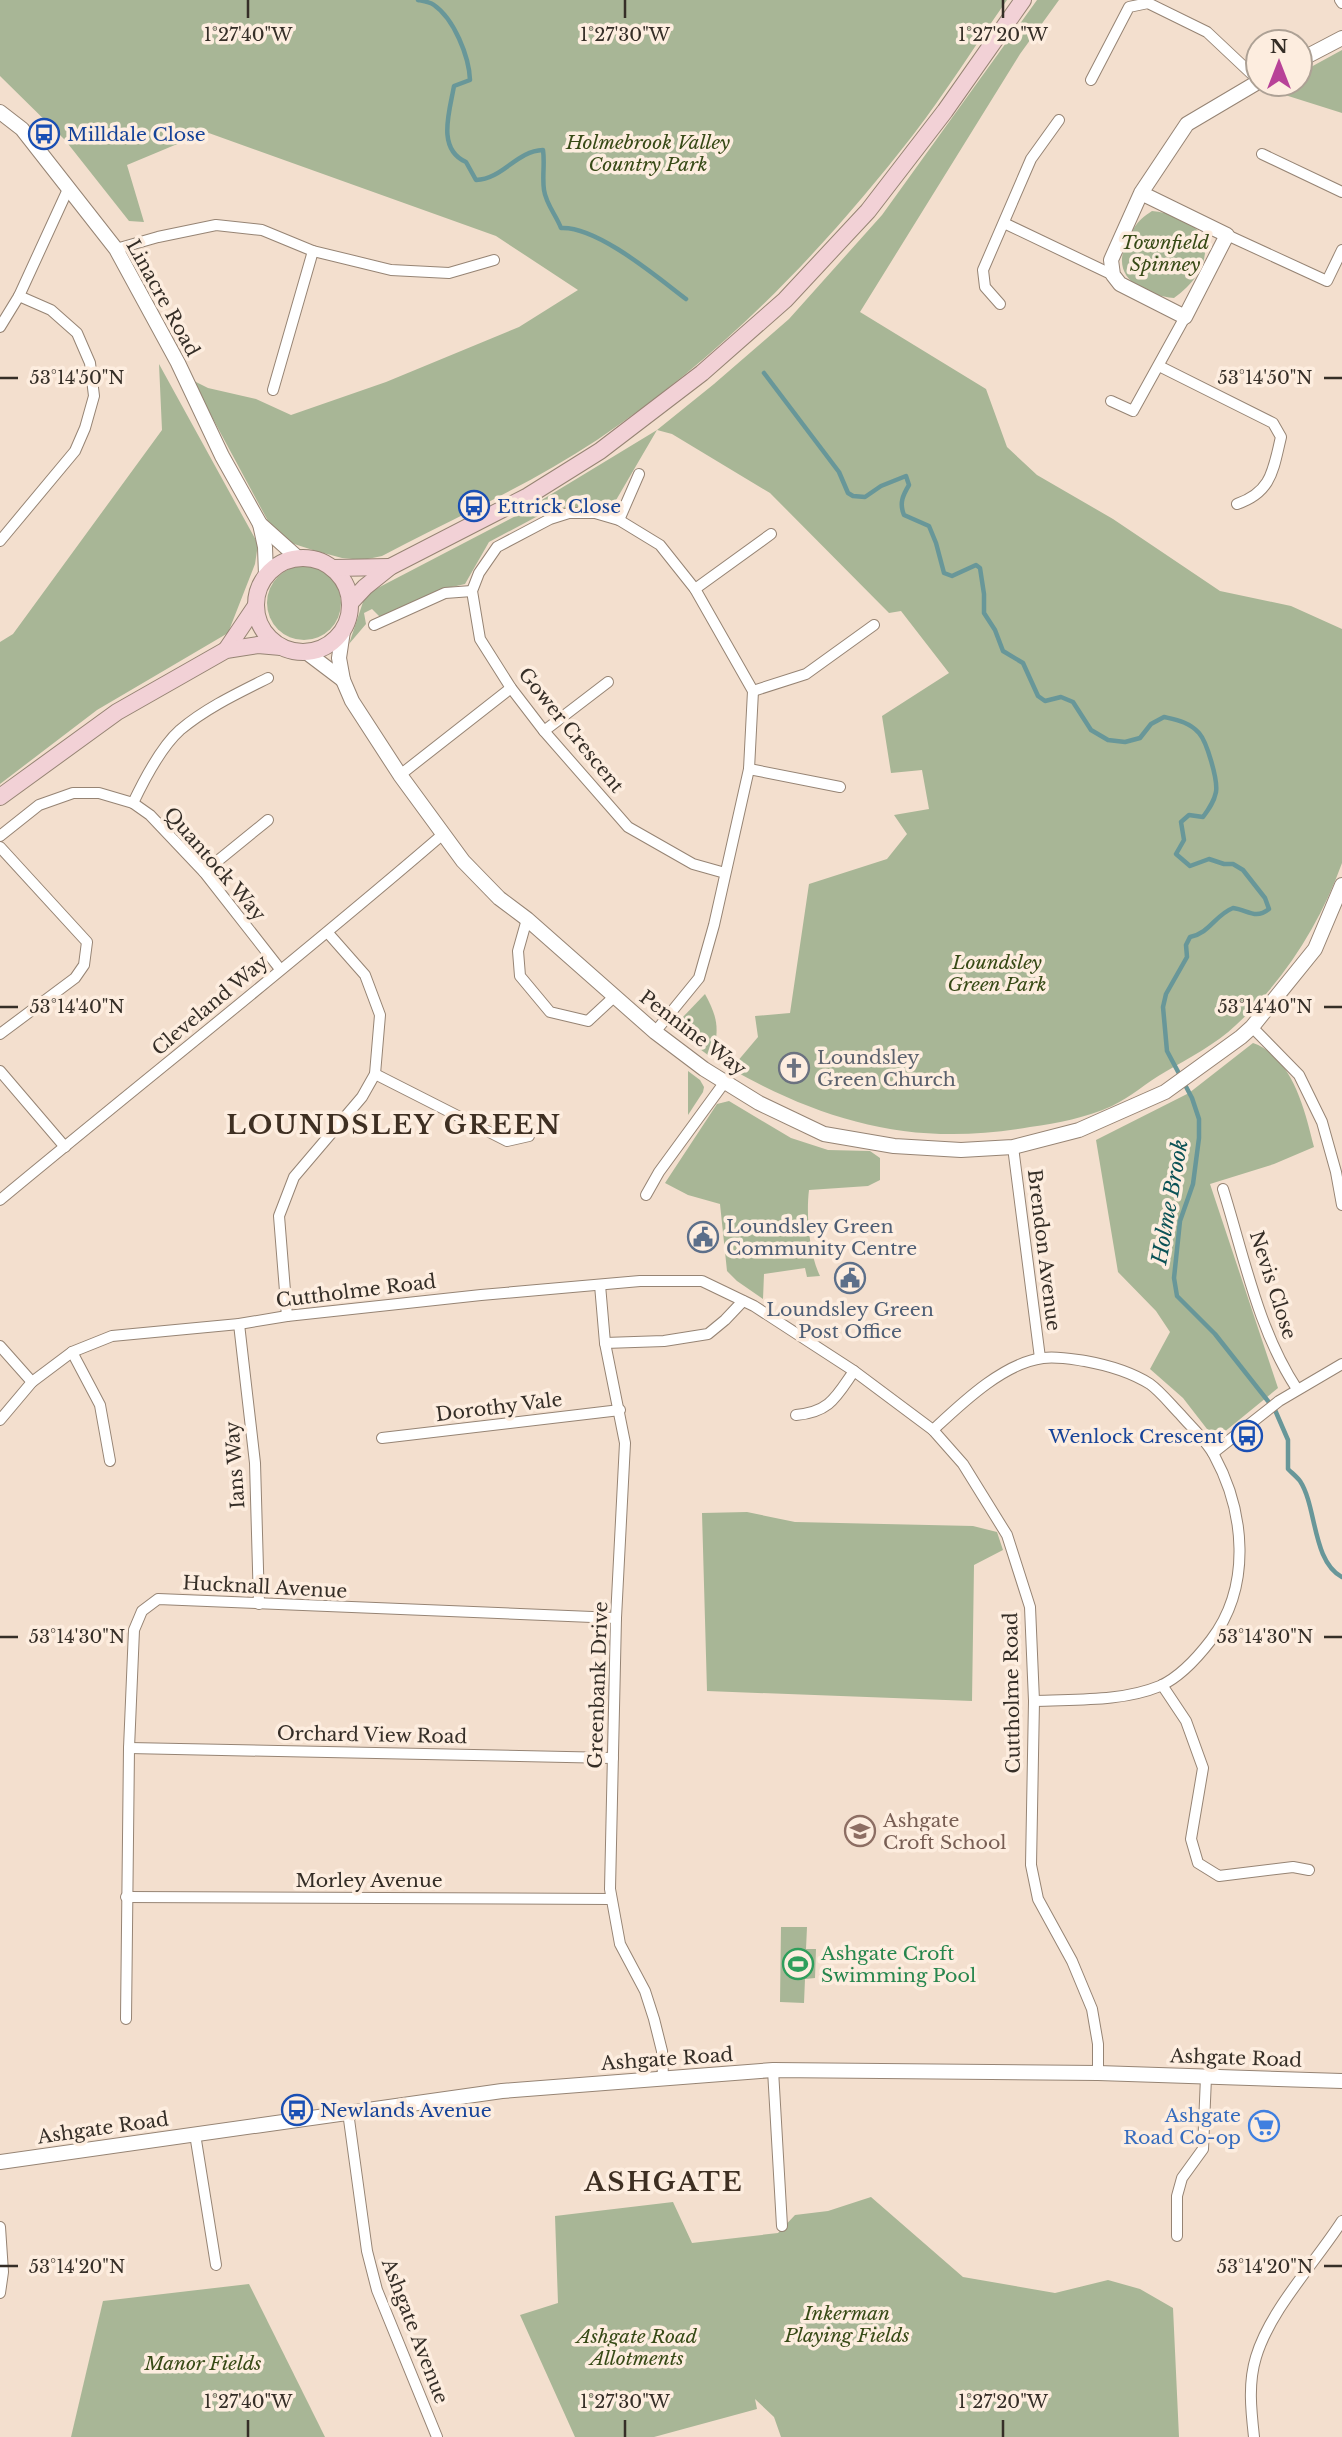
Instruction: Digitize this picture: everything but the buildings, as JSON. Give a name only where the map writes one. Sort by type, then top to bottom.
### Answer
[{"type":"main road","points":[[350,603],[390,567],[528,496],[600,451],[702,373],[785,300],[868,211],[945,111],[1023,0]]},
{"type":"main road","points":[[226,650],[255,607],[258,590],[266,575],[277,565],[298,558],[316,560],[333,568],[390,567]]},
{"type":"main road","points":[[0,797],[117,712],[226,650],[258,645],[306,652],[323,648],[343,631],[350,613],[345,584],[333,568]]},
{"type":"main road","points":[[255,607],[260,626],[266,635],[281,647]]},
{"type":"street","points":[[1091,80],[1129,7],[1149,3],[1207,32],[1244,68]]},
{"type":"street","points":[[1314,53],[1342,38]]},
{"type":"street","points":[[1113,275],[1111,260],[1141,193],[1187,124],[1244,89]]},
{"type":"street","name":"Linacre Road","points":[[0,112],[22,129],[116,250],[178,363],[222,456],[260,524],[265,547],[266,575]]},
{"type":"street","points":[[1000,304],[985,287],[983,270],[1031,159],[1059,120]]},
{"type":"street","points":[[1262,154],[1342,192]]},
{"type":"street","points":[[0,327],[19,296],[69,187]]},
{"type":"street","points":[[1141,193],[1327,281],[1342,250]]},
{"type":"street","points":[[1003,223],[1113,275],[1120,284],[1185,317]]},
{"type":"street","points":[[116,250],[158,237],[216,225],[261,230],[313,251],[391,270],[449,273],[494,260]]},
{"type":"street","points":[[1111,401],[1133,411],[1227,234]]},
{"type":"street","points":[[273,390],[313,251]]},
{"type":"street","points":[[0,541],[75,452],[94,396],[90,363],[77,333],[51,310],[19,296]]},
{"type":"street","points":[[1159,366],[1273,423],[1281,437],[1272,474],[1261,493],[1237,505]]},
{"type":"street","points":[[619,520],[639,474]]},
{"type":"street","points":[[374,625],[445,593],[472,591],[479,573],[497,547],[550,519],[569,513],[595,513],[619,520],[660,545],[695,589],[753,691],[749,769],[714,925],[699,978],[655,1032]]},
{"type":"street","name":"Linacre Road","points":[[260,524],[298,558]]},
{"type":"street","points":[[695,589],[771,534]]},
{"type":"street","name":"Gower Crescent","points":[[472,591],[480,639],[512,688],[544,731],[628,827],[693,864],[725,873]]},
{"type":"street","points":[[753,691],[806,674],[874,625]]},
{"type":"street","name":"Pennine Way","points":[[343,631],[340,658],[343,680],[352,701],[463,862],[499,898],[527,919],[655,1032],[724,1083],[824,1134],[894,1146],[961,1150],[1013,1147],[1079,1130],[1145,1102],[1181,1081],[1251,1027],[1315,948],[1342,885]]},
{"type":"street","name":"Pennine Way","points":[[306,652],[343,680]]},
{"type":"street","points":[[133,803],[159,758],[178,732],[211,708],[268,678]]},
{"type":"street","points":[[544,731],[608,681]]},
{"type":"street","points":[[401,775],[512,688]]},
{"type":"street","points":[[749,769],[840,787]]},
{"type":"street","name":"Quantock Way","points":[[0,836],[39,805],[74,793],[99,793],[133,803],[150,815],[204,872],[280,969]]},
{"type":"street","points":[[204,872],[268,820]]},
{"type":"street","name":"Cleveland Way","points":[[0,1200],[280,969],[328,933],[442,835]]},
{"type":"street","points":[[0,847],[87,942],[85,965],[75,978],[0,1034]]},
{"type":"street","name":"Pennine Way","points":[[527,919],[517,951],[520,976],[550,1012],[588,1021],[615,996]]},
{"type":"street","points":[[287,1316],[279,1216],[294,1177],[362,1097],[375,1074],[380,1015],[365,975],[328,933]]},
{"type":"street","points":[[1251,1027],[1299,1075],[1322,1122],[1342,1205]]},
{"type":"street","points":[[0,1072],[65,1147]]},
{"type":"street","points":[[375,1074],[507,1141],[529,1136]]},
{"type":"street","points":[[646,1195],[661,1169],[724,1083]]},
{"type":"street","name":"Brendon Avenue","points":[[1013,1147],[1041,1358]]},
{"type":"street","name":"Nevis Close","points":[[1223,1189],[1266,1329],[1283,1367],[1297,1389]]},
{"type":"street","name":"Cuttholme Road","points":[[0,1420],[32,1382],[72,1352],[112,1336],[481,1295],[640,1281],[702,1281],[743,1301],[854,1371],[933,1430],[963,1464],[1007,1535],[1030,1606],[1034,1701],[1031,1865],[1038,1899],[1072,1961],[1092,2009],[1098,2044],[1098,2073]]},
{"type":"street","name":"Greenbank Drive","points":[[600,1285],[605,1343],[625,1443],[616,1618],[611,1899],[620,1944],[645,1991],[651,2010],[662,2051],[663,2078]]},
{"type":"street","points":[[605,1343],[664,1341],[708,1334],[743,1301]]},
{"type":"street","name":"Ians Way","points":[[239,1324],[255,1463],[258,1605]]},
{"type":"street","points":[[0,1346],[32,1382]]},
{"type":"street","points":[[72,1352],[100,1405],[110,1461]]},
{"type":"street","points":[[933,1430],[967,1398],[1012,1369],[1041,1358],[1059,1357],[1108,1365],[1150,1385],[1213,1453],[1235,1501],[1241,1565],[1232,1603],[1217,1632],[1196,1660],[1162,1685],[1126,1696],[1034,1701]]},
{"type":"street","points":[[1213,1453],[1276,1403],[1342,1364]]},
{"type":"street","points":[[796,1415],[815,1413],[835,1398],[854,1371]]},
{"type":"street","name":"Dorothy Vale","points":[[382,1438],[620,1410]]},
{"type":"street","name":"Hucknall Avenue","points":[[126,2019],[129,1748],[134,1630],[142,1611],[158,1599],[616,1618]]},
{"type":"street","points":[[1162,1685],[1186,1721],[1203,1768],[1191,1839],[1198,1863],[1219,1877],[1293,1867],[1309,1870]]},
{"type":"street","name":"Orchard View Road","points":[[129,1748],[613,1758]]},
{"type":"street","name":"Morley Avenue","points":[[126,1897],[611,1899]]},
{"type":"street","points":[[773,2070],[782,2226]]},
{"type":"street","name":"Ashgate Road","points":[[0,2162],[502,2091],[773,2070],[1098,2073],[1342,2081]]},
{"type":"street","points":[[1177,2236],[1177,2196],[1182,2178],[1203,2149],[1206,2077]]},
{"type":"street","name":"Ashgate Avenue","points":[[348,2112],[367,2251],[377,2290],[437,2437]]},
{"type":"street","points":[[195,2134],[216,2265]]},
{"type":"street","points":[[1254,2437],[1250,2395],[1256,2357],[1277,2313],[1342,2221]]},
{"type":"street","points":[[0,2227],[4,2272],[0,2293]]},
{"type":"green space","name":"Holmebrook Valley Country Park","points":[[0,0],[1007,0],[925,119],[878,179],[806,261],[728,338],[643,408],[571,456],[382,556],[363,560],[342,558],[291,543],[268,521],[192,380],[208,388],[256,399],[291,415],[386,382],[519,327],[578,290],[496,236],[206,132],[127,165],[144,222],[129,221],[65,140],[0,76]]},
{"type":"green space","name":"Loundsley Green Park","points":[[1037,0],[1059,0],[1020,54],[860,312],[986,389],[1007,447],[1037,475],[1113,519],[1220,591],[1291,606],[1342,629],[1342,863],[1323,908],[1299,950],[1270,990],[1211,1045],[1112,1106],[1062,1122],[989,1133],[912,1132],[875,1126],[803,1104],[731,1069],[758,1037],[755,1016],[790,1013],[809,884],[887,859],[907,834],[894,815],[929,809],[922,770],[891,773],[882,716],[949,673],[901,611],[889,613],[770,493],[672,434],[657,430],[789,319],[882,215]]},
{"type":"green space","points":[[1342,50],[1342,113],[1294,98],[1314,98],[1314,65]]},
{"type":"green space","name":"Townfield Spinney","points":[[1152,211],[1173,215],[1188,222],[1199,232],[1204,244],[1200,271],[1174,298],[1140,287],[1131,281],[1122,264],[1123,253],[1133,230],[1140,220]]},
{"type":"green space","points":[[159,364],[258,544],[255,564],[228,633],[97,710],[0,784],[0,642],[13,634],[162,430]]},
{"type":"green space","points":[[657,430],[612,507],[565,508],[540,501]]},
{"type":"green space","points":[[529,509],[551,509],[489,542],[465,584],[439,590],[380,617],[372,609],[364,613],[366,624],[349,644],[363,602],[370,592]]},
{"type":"green space","points":[[304,566],[318,569],[330,577],[338,589],[341,603],[338,617],[330,629],[318,637],[304,640],[290,637],[278,629],[270,617],[267,603],[270,589],[278,577],[290,569]]},
{"type":"green space","points":[[705,994],[716,1025],[712,1058],[689,1041],[680,1030],[682,1018]]},
{"type":"green space","points":[[1253,1043],[1267,1050],[1288,1073],[1301,1102],[1314,1147],[1274,1164],[1210,1184],[1278,1388],[1223,1433],[1214,1433],[1207,1429],[1183,1398],[1150,1369],[1170,1332],[1156,1311],[1118,1272],[1096,1140],[1189,1093]]},
{"type":"green space","points":[[688,1071],[700,1080],[704,1087],[688,1115]]},
{"type":"green space","points":[[729,1101],[791,1138],[828,1150],[870,1151],[880,1158],[880,1180],[868,1186],[809,1190],[809,1234],[820,1276],[807,1277],[805,1268],[764,1274],[763,1299],[727,1271],[720,1204],[688,1195],[665,1183],[717,1104]]},
{"type":"green space","points":[[747,1512],[795,1522],[973,1526],[997,1532],[1003,1550],[974,1565],[972,1701],[707,1691],[702,1513]]},
{"type":"green space","name":"Ashgate Croft Swimming Pool","points":[[781,1927],[807,1927],[806,1949],[816,1949],[815,1978],[805,1979],[804,2003],[780,2002]]},
{"type":"green space","name":"Inkerman Playing Fields","points":[[871,2197],[963,2277],[1055,2293],[1108,2280],[1140,2289],[1173,2308],[1179,2437],[781,2437],[774,2417],[755,2399],[757,2409],[654,2437],[575,2437],[520,2315],[558,2303],[555,2216],[673,2202],[692,2243],[778,2233],[795,2215],[828,2211]]},
{"type":"green space","name":"Manor Fields","points":[[249,2284],[325,2437],[71,2437],[103,2301]]},
{"type":"waterway","name":"Holme Brook","points":[[418,0],[432,4],[441,11],[454,29],[463,49],[470,80],[454,86],[448,117],[448,139],[451,148],[466,162],[476,180],[494,175],[525,155],[543,150],[545,195],[561,228],[592,235],[609,244],[686,299]]},
{"type":"waterway","name":"Holme Brook","points":[[764,373],[839,472],[848,493],[865,497],[881,486],[906,476],[909,485],[902,499],[904,515],[929,526],[944,573],[952,576],[976,565],[980,568],[984,613],[995,630],[1003,651],[1023,663],[1038,696],[1045,701],[1061,697],[1073,702],[1091,730],[1108,740],[1125,742],[1140,738],[1151,724],[1164,717],[1187,724],[1202,738],[1214,770],[1216,792],[1203,817],[1189,815],[1181,822],[1184,840],[1176,854],[1190,866],[1209,859],[1233,864],[1243,870],[1265,898],[1269,909],[1255,914],[1233,908],[1203,932],[1190,937],[1186,945],[1187,957],[1166,994],[1163,1007],[1167,1051],[1192,1098],[1199,1119],[1193,1184],[1180,1221],[1174,1278],[1177,1296],[1215,1334],[1275,1410],[1288,1440],[1288,1469],[1300,1481],[1305,1492],[1325,1559],[1342,1577]]},
{"type":"place","name":"Milldale Close","points":[[44,134]]},
{"type":"place","name":"Ettrick Close","points":[[474,506]]},
{"type":"place","name":"Loundsley Green Church","points":[[794,1068]]},
{"type":"place","name":"Loundsley Green Community Centre","points":[[703,1237]]},
{"type":"place","name":"Loundsley Green Post Office","points":[[850,1278]]},
{"type":"place","name":"Wenlock Crescent","points":[[1247,1436]]},
{"type":"place","name":"Ashgate Croft School","points":[[860,1831]]},
{"type":"place","name":"Ashgate Croft Swimming Pool","points":[[798,1964]]},
{"type":"place","name":"Newlands Avenue","points":[[297,2110]]},
{"type":"place","name":"Ashgate Road Co-op","points":[[1264,2126]]},
{"type":"district","name":"LOUNDSLEY GREEN","points":[[394,1125]]},
{"type":"district","name":"ASHGATE","points":[[664,2182]]},
{"type":"park label","name":"Ashgate Road Allotments","points":[[637,2347]]}]
